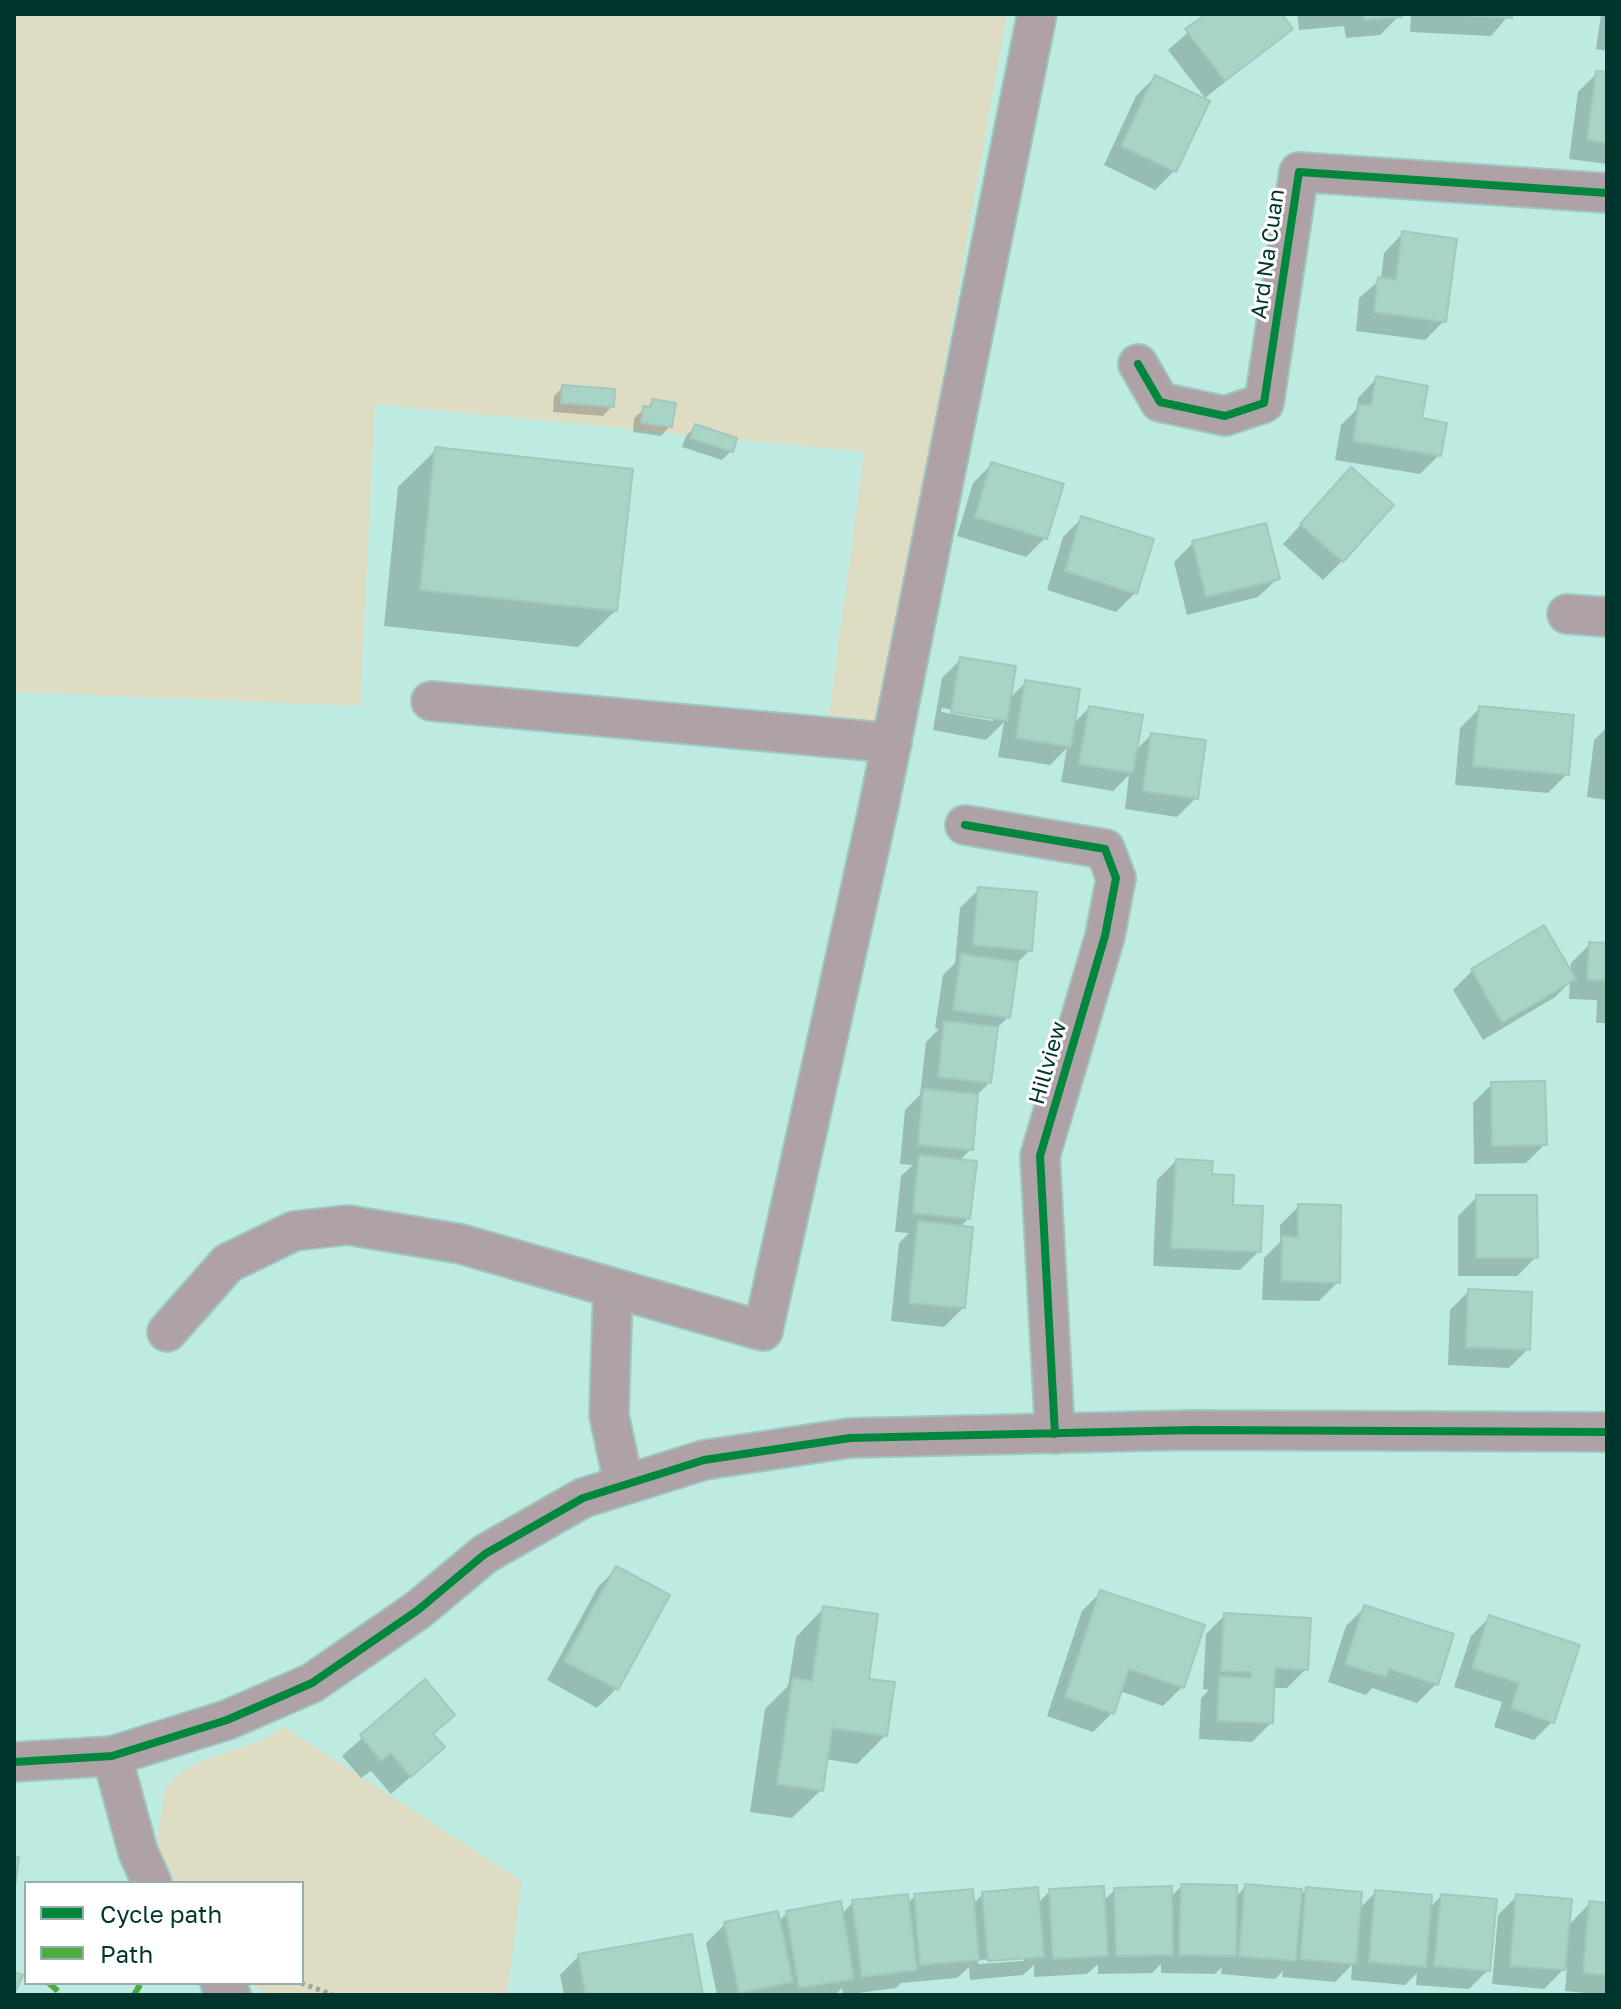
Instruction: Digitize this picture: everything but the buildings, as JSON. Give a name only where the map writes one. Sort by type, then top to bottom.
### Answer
[{"type":"street","points":[[167,1332],[228,1263],[294,1231],[348,1225],[461,1244],[763,1331],[892,743],[1037,14]]},
{"type":"street","name":"Ard Na Cuan","points":[[1138,364],[1160,402],[1225,416],[1264,403],[1299,172],[1607,193]]},
{"type":"street","points":[[1567,614],[1607,617]]},
{"type":"street","points":[[431,701],[892,743]]},
{"type":"street","name":"Hillview","points":[[965,825],[1105,849],[1116,878],[1105,936],[1040,1156],[1055,1434]]},
{"type":"street","points":[[613,1288],[609,1415],[624,1485]]},
{"type":"street","points":[[14,1762],[112,1756],[227,1720],[312,1683],[418,1610],[485,1554],[583,1498],[704,1460],[850,1438],[1191,1430],[1607,1432]]},
{"type":"street","points":[[112,1756],[138,1852],[151,1881]]},
{"type":"path","points":[[304,1984],[333,1995]]},
{"type":"shaded area","points":[[14,14],[1007,14],[881,723],[829,716],[864,452],[375,404],[360,706],[14,692]]},
{"type":"shaded area","points":[[284,1727],[522,1881],[507,1995],[266,1995],[254,1985],[304,1985],[304,1881],[168,1881],[157,1839],[165,1789],[180,1773],[201,1761],[260,1741]]},
{"type":"marked path","points":[[51,1985],[62,1995]]},
{"type":"marked path","points":[[134,1995],[140,1985]]},
{"type":"cycle path","points":[[1138,364],[1160,402],[1225,416],[1264,403],[1299,172],[1607,193]]},
{"type":"cycle path","points":[[965,825],[1105,849],[1116,878],[1105,936],[1040,1156],[1055,1434]]},
{"type":"cycle path","points":[[14,1762],[112,1756],[227,1720],[312,1683],[418,1610],[485,1554],[583,1498],[704,1460],[850,1438],[1191,1430],[1607,1432]]}]
